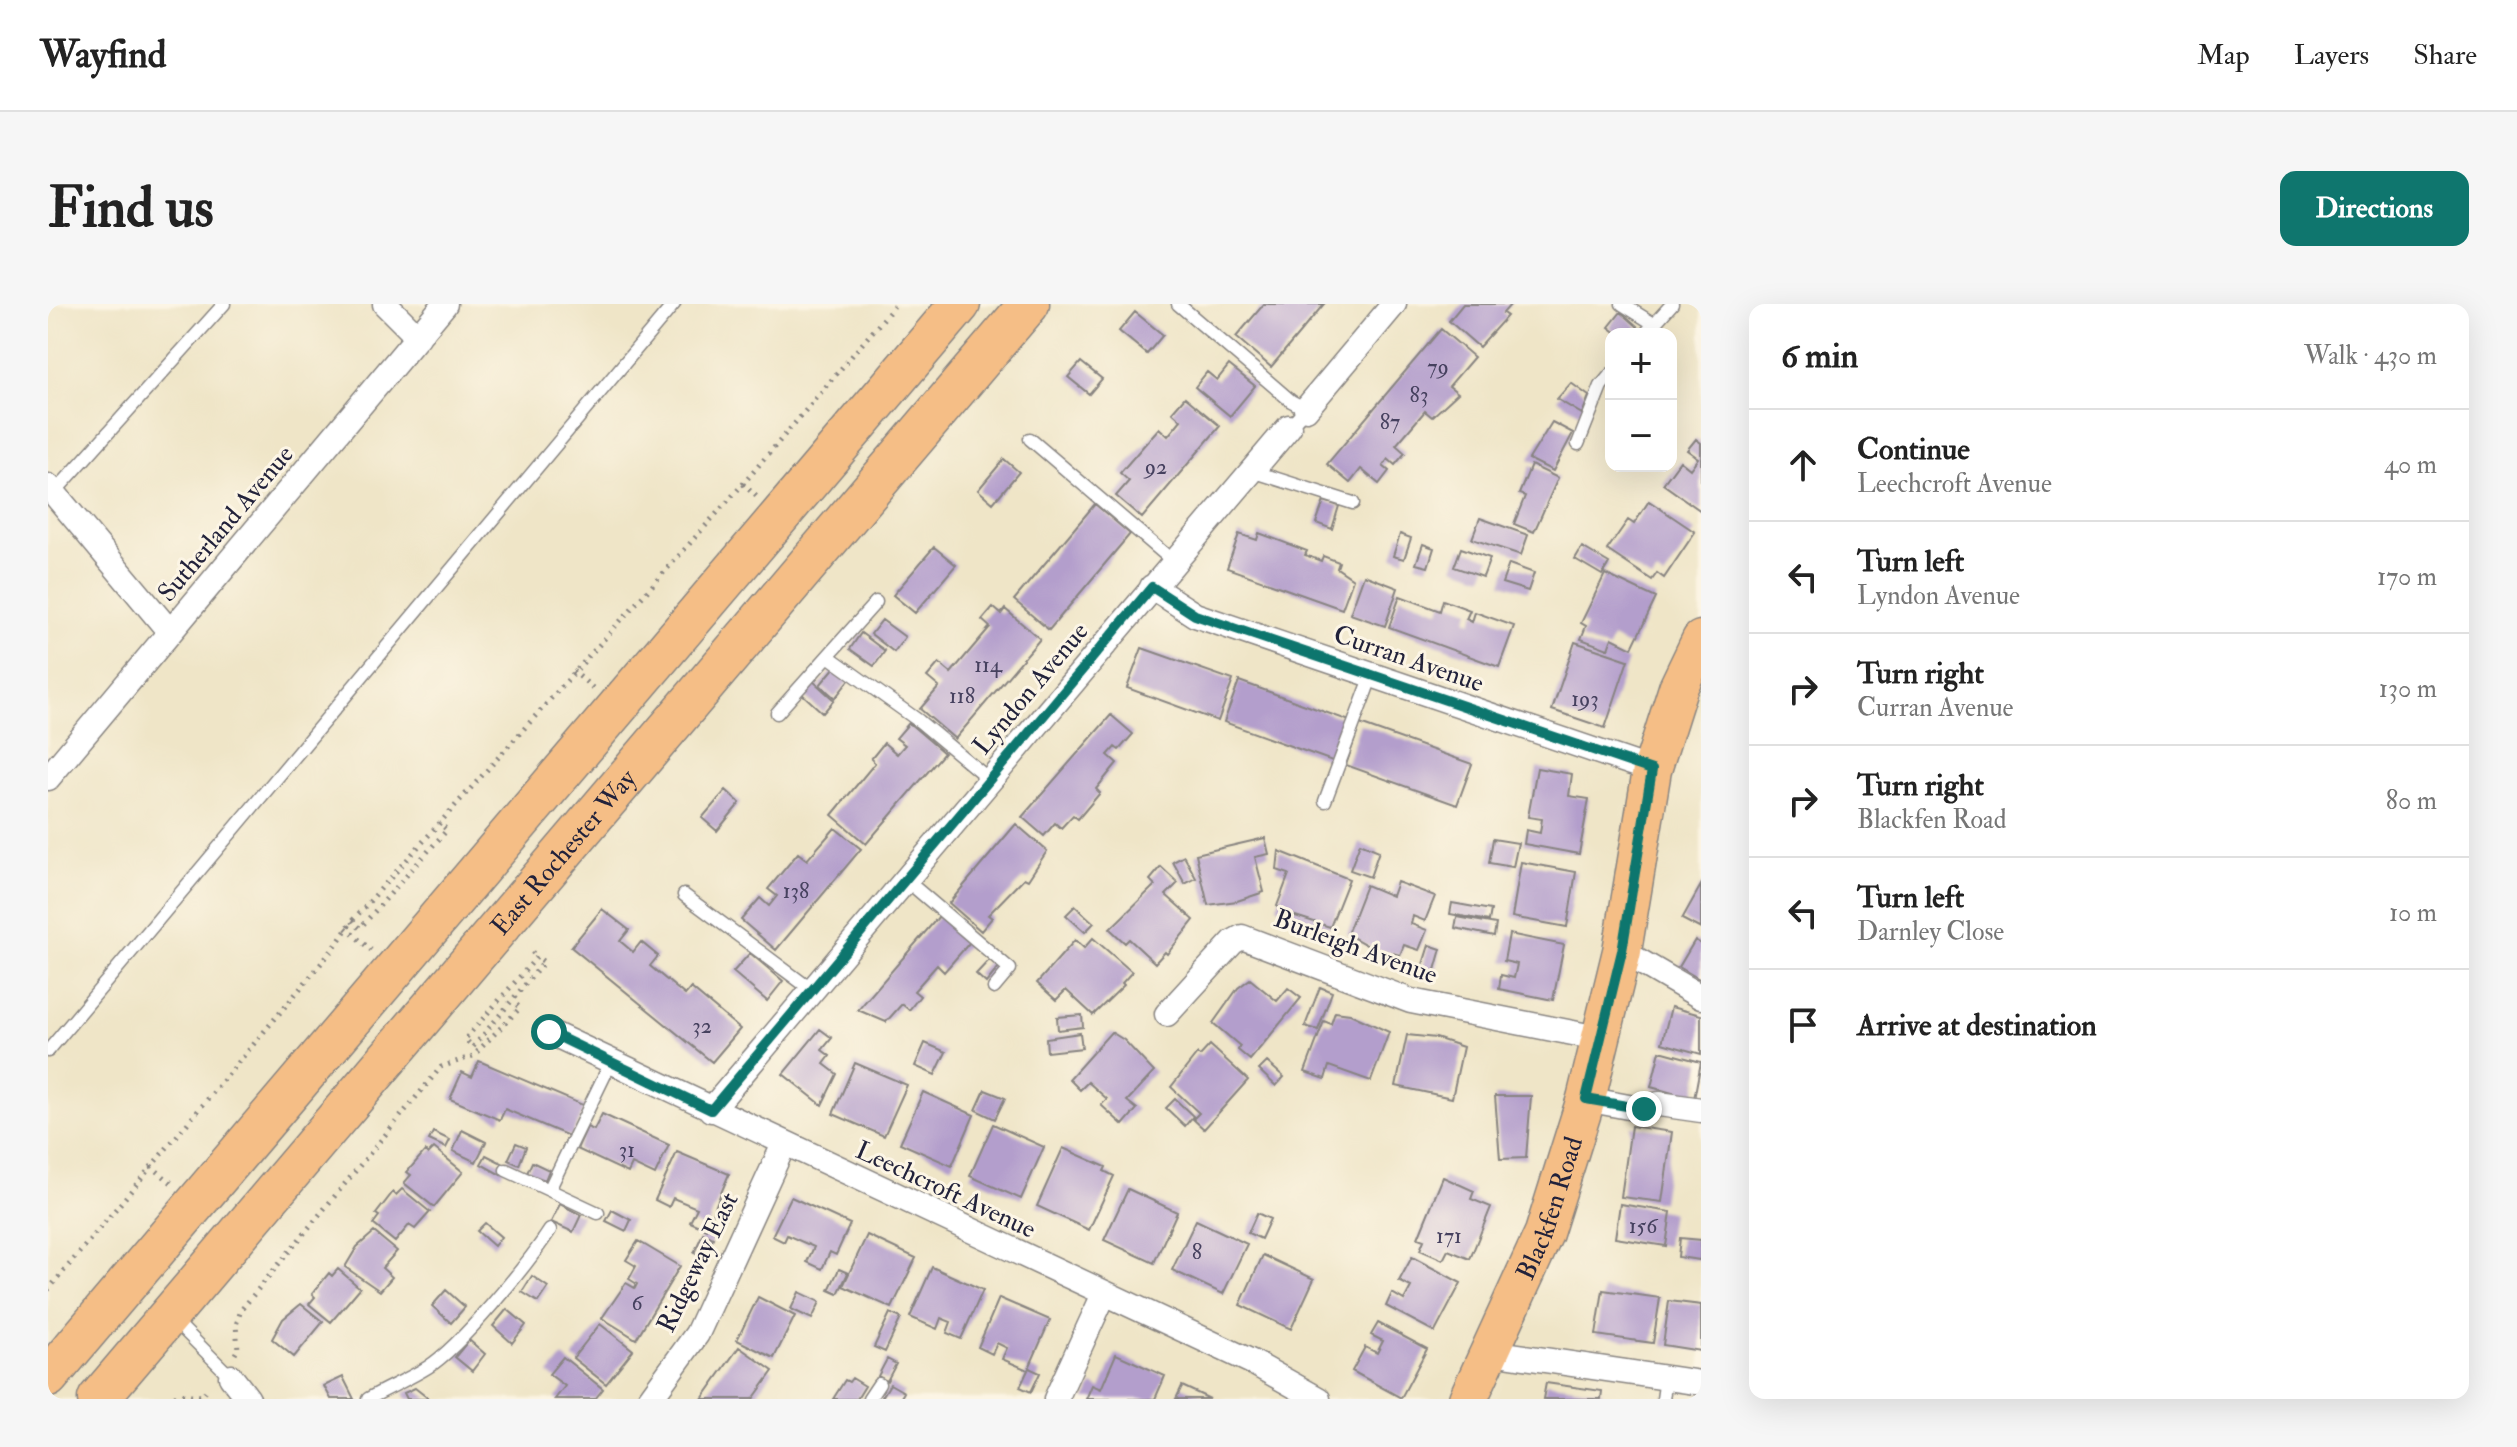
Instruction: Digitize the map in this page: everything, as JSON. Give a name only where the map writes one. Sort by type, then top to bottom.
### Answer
[{"type":"highway","name":"East Rochester Way","points":[[48,1377],[960,304]]},
{"type":"highway","name":"East Rochester Way","points":[[98,1399],[1029,304]]},
{"type":"main road","name":"Blackfen Road","points":[[1468,1399],[1544,1233],[1586,1099],[1622,951],[1652,770],[1678,688],[1701,640]]},
{"type":"street","points":[[385,304],[418,337]]},
{"type":"street","name":"Sutherland Avenue","points":[[48,778],[445,304]]},
{"type":"street","name":"Lyndon Avenue","points":[[711,1110],[1394,304]]},
{"type":"street","points":[[51,489],[170,632]]},
{"type":"street","name":"Curran Avenue","points":[[1152,587],[1195,615],[1652,770]]},
{"type":"street","name":"Burleigh Avenue","points":[[1167,1014],[1233,942],[1242,937],[1411,1001],[1603,1039]]},
{"type":"street","points":[[1622,951],[1701,997]]},
{"type":"street","name":"Leechcroft Avenue","points":[[549,1032],[1252,1362],[1318,1399]]},
{"type":"street","points":[[1586,1099],[1639,1109],[1659,1104],[1701,1110]]},
{"type":"street","name":"Ridgeway East","points":[[650,1399],[697,1334],[784,1144]]},
{"type":"street","points":[[1056,1399],[1104,1294]]},
{"type":"street","points":[[1491,1352],[1664,1388],[1701,1383]]},
{"type":"street","points":[[227,1372],[248,1399]]},
{"type":"lane","points":[[51,489],[224,304]]},
{"type":"lane","points":[[48,1051],[674,304]]},
{"type":"lane","points":[[1178,304],[1291,401],[1297,418]]},
{"type":"lane","points":[[1622,304],[1648,328]]},
{"type":"lane","points":[[1650,328],[1672,304]]},
{"type":"lane","points":[[1578,444],[1605,381]]},
{"type":"lane","points":[[1030,439],[1174,562]]},
{"type":"lane","points":[[1252,471],[1353,503]]},
{"type":"lane","points":[[777,713],[876,602]]},
{"type":"lane","points":[[828,656],[919,721],[990,780]]},
{"type":"lane","points":[[1325,801],[1372,675]]},
{"type":"lane","points":[[906,880],[1010,969],[994,988]]},
{"type":"lane","points":[[684,895],[813,991]]},
{"type":"lane","points":[[549,1190],[611,1062]]},
{"type":"lane","points":[[506,1170],[598,1213]]},
{"type":"lane","points":[[368,1399],[430,1366],[536,1252],[550,1230]]},
{"type":"lane","points":[[169,1314],[227,1372]]},
{"type":"lane","points":[[869,1399],[879,1384]]},
{"type":"path","points":[[48,1290],[334,948],[352,921],[743,484],[896,304]]},
{"type":"path","points":[[743,484],[752,492]]},
{"type":"path","points":[[573,671],[588,684]]},
{"type":"path","points":[[352,921],[360,928],[422,862],[447,830],[439,823]]},
{"type":"path","points":[[346,928],[358,939]]},
{"type":"path","points":[[534,954],[544,962],[513,1001],[473,1047],[465,1039],[534,954]]},
{"type":"path","points":[[167,1399],[180,1394],[202,1396],[227,1372],[238,1349],[236,1325],[241,1310],[441,1067],[473,1056],[520,1008],[513,1001]]},
{"type":"building","points":[[1264,304],[1324,304],[1271,367],[1236,337]]},
{"type":"building","points":[[1463,304],[1511,304],[1503,313],[1507,316],[1479,347],[1449,321]]},
{"type":"building","points":[[1135,312],[1163,335],[1147,354],[1119,331]]},
{"type":"building","points":[[1621,312],[1638,327],[1610,328]]},
{"type":"building","points":[[1441,329],[1474,357],[1449,386],[1458,393],[1432,417],[1425,411],[1396,445],[1405,453],[1395,465],[1388,459],[1383,466],[1389,471],[1379,484],[1361,469],[1350,483],[1327,464]]},
{"type":"building","points":[[1081,362],[1102,379],[1089,394],[1068,377]]},
{"type":"building","points":[[1229,365],[1255,386],[1230,416],[1195,387],[1207,372],[1217,380]]},
{"type":"building","points":[[1571,383],[1589,396],[1582,414],[1557,399]]},
{"type":"building","points":[[1185,397],[1220,426],[1142,518],[1116,496],[1129,481],[1120,473],[1159,428],[1168,436],[1181,420],[1172,412]]},
{"type":"building","points":[[1552,422],[1573,433],[1553,471],[1529,459]]},
{"type":"building","points":[[1696,439],[1701,443],[1701,511],[1663,484],[1672,472],[1677,472],[1680,461],[1690,469],[1698,458],[1687,450]]},
{"type":"building","points":[[1004,459],[1019,472],[993,503],[978,490]]},
{"type":"building","points":[[1531,465],[1558,478],[1534,532],[1514,524],[1525,496],[1519,494]]},
{"type":"building","points":[[1324,501],[1339,506],[1332,529],[1316,523]]},
{"type":"building","points":[[1649,501],[1695,532],[1664,578],[1657,573],[1652,580],[1607,550],[1628,520],[1634,524]]},
{"type":"building","points":[[1095,504],[1130,534],[1049,630],[1014,600]]},
{"type":"building","points":[[1480,518],[1528,535],[1521,555],[1472,539]]},
{"type":"building","points":[[1259,533],[1307,551],[1305,555],[1321,561],[1323,556],[1339,562],[1337,568],[1353,579],[1342,609],[1227,568],[1239,534],[1257,540]]},
{"type":"building","points":[[1400,534],[1411,538],[1404,559],[1393,556]]},
{"type":"building","points":[[1423,544],[1434,548],[1428,567],[1416,564]]},
{"type":"building","points":[[934,547],[956,565],[915,613],[893,595]]},
{"type":"building","points":[[1582,547],[1609,563],[1602,575],[1575,559]]},
{"type":"building","points":[[1461,548],[1490,558],[1483,577],[1454,567]]},
{"type":"building","points":[[1509,564],[1534,573],[1528,591],[1502,583]]},
{"type":"building","points":[[1605,574],[1656,598],[1632,648],[1612,638],[1608,649],[1581,639],[1586,626],[1581,623]]},
{"type":"building","points":[[1364,575],[1398,588],[1385,626],[1350,614]]},
{"type":"building","points":[[1400,596],[1440,611],[1443,600],[1470,610],[1466,619],[1472,622],[1475,612],[1514,626],[1499,667],[1389,627]]},
{"type":"building","points":[[993,607],[1001,614],[1005,609],[1040,639],[955,739],[920,709],[939,687],[927,677],[939,663],[951,673],[990,627],[982,620]]},
{"type":"building","points":[[882,620],[905,637],[894,652],[871,634]]},
{"type":"building","points":[[861,633],[885,651],[874,666],[850,649]]},
{"type":"building","points":[[1575,642],[1628,660],[1605,728],[1552,710]]},
{"type":"building","points":[[1142,648],[1233,680],[1218,721],[1127,688]]},
{"type":"building","points":[[835,667],[850,679],[835,698],[820,685]]},
{"type":"building","points":[[812,680],[834,700],[823,713],[801,693]]},
{"type":"building","points":[[1239,681],[1350,721],[1335,762],[1224,722]]},
{"type":"building","points":[[1111,715],[1133,734],[1119,750],[1115,747],[1108,755],[1117,763],[1096,789],[1100,793],[1078,819],[1073,815],[1061,828],[1055,823],[1044,836],[1022,817]]},
{"type":"building","points":[[909,723],[944,753],[866,844],[832,815],[875,763],[871,759],[884,743],[897,754],[905,745],[896,738]]},
{"type":"building","points":[[1360,724],[1472,764],[1457,805],[1346,765]]},
{"type":"building","points":[[1537,768],[1572,774],[1569,796],[1589,799],[1579,854],[1524,844],[1526,830],[1540,833],[1542,819],[1528,817]]},
{"type":"building","points":[[726,790],[740,803],[717,831],[702,818]]},
{"type":"building","points":[[1016,824],[1047,851],[1028,880],[1024,878],[988,915],[992,918],[981,931],[949,903]]},
{"type":"building","points":[[835,828],[861,849],[776,950],[741,920],[760,898],[769,906],[777,896],[768,889],[798,853],[807,860]]},
{"type":"building","points":[[1265,838],[1269,854],[1255,857],[1264,892],[1237,901],[1208,905],[1196,854]]},
{"type":"building","points":[[1493,839],[1518,843],[1513,867],[1489,863]]},
{"type":"building","points":[[1360,843],[1379,851],[1370,877],[1350,870]]},
{"type":"building","points":[[1279,851],[1349,879],[1330,927],[1289,914],[1277,906],[1289,874],[1277,870]]},
{"type":"building","points":[[1184,856],[1196,878],[1185,884],[1173,862]]},
{"type":"building","points":[[1521,862],[1576,872],[1567,927],[1512,917]]},
{"type":"building","points":[[1161,867],[1178,883],[1166,895],[1194,920],[1167,954],[1165,952],[1155,963],[1129,939],[1125,943],[1110,929],[1155,885],[1150,880]]},
{"type":"building","points":[[1397,882],[1435,896],[1425,921],[1413,916],[1411,924],[1427,930],[1419,950],[1404,945],[1400,955],[1372,948],[1347,934],[1366,885],[1392,896]]},
{"type":"building","points":[[1701,885],[1701,929],[1682,919]]},
{"type":"building","points":[[1452,903],[1491,910],[1489,921],[1450,914]]},
{"type":"building","points":[[1075,906],[1094,923],[1085,932],[1066,915]]},
{"type":"building","points":[[602,909],[629,930],[620,941],[633,952],[641,942],[658,956],[650,966],[685,995],[691,988],[740,1029],[712,1062],[571,947]]},
{"type":"building","points":[[940,915],[970,942],[944,972],[937,965],[914,991],[920,996],[909,1010],[902,1004],[886,1022],[858,1010]]},
{"type":"building","points":[[1457,917],[1496,924],[1494,936],[1455,928]]},
{"type":"building","points":[[1509,934],[1564,945],[1553,1000],[1499,989],[1501,975],[1514,978],[1517,964],[1504,961]]},
{"type":"building","points":[[1093,938],[1132,972],[1122,983],[1124,985],[1093,1015],[1066,990],[1056,1000],[1037,983],[1075,940],[1084,948]]},
{"type":"building","points":[[1695,940],[1701,944],[1701,980],[1679,967]]},
{"type":"building","points":[[1429,945],[1441,949],[1433,977],[1420,974]]},
{"type":"building","points":[[750,953],[783,981],[767,1001],[733,972]]},
{"type":"building","points":[[990,959],[999,967],[986,983],[976,974]]},
{"type":"building","points":[[1250,979],[1277,1001],[1288,988],[1301,998],[1250,1060],[1238,1050],[1240,1046],[1213,1023],[1238,988]]},
{"type":"building","points":[[1320,987],[1332,992],[1318,1030],[1305,1026]]},
{"type":"building","points":[[1671,1007],[1701,1015],[1701,1054],[1662,1043]]},
{"type":"building","points":[[1335,1012],[1350,1014],[1389,1032],[1371,1081],[1329,1066],[1325,1079],[1305,1072],[1324,1021],[1331,1024]]},
{"type":"building","points":[[1082,1015],[1083,1027],[1058,1030],[1057,1017]]},
{"type":"building","points":[[820,1029],[832,1038],[822,1050],[830,1056],[824,1064],[837,1074],[822,1105],[783,1074]]},
{"type":"building","points":[[1111,1032],[1124,1040],[1154,1072],[1127,1101],[1137,1109],[1123,1125],[1101,1105],[1107,1099],[1088,1082],[1080,1090],[1069,1079]]},
{"type":"building","points":[[1080,1033],[1082,1048],[1047,1052],[1046,1038]]},
{"type":"building","points":[[1407,1035],[1436,1038],[1463,1047],[1452,1098],[1396,1086]]},
{"type":"building","points":[[925,1043],[946,1052],[935,1075],[915,1066]]},
{"type":"building","points":[[1210,1045],[1248,1080],[1204,1129],[1193,1119],[1199,1113],[1171,1087],[1197,1054],[1200,1056]]},
{"type":"building","points":[[1660,1051],[1701,1062],[1694,1099],[1651,1087]]},
{"type":"building","points":[[479,1061],[585,1106],[571,1137],[505,1109],[500,1120],[450,1099],[462,1072],[472,1077]]},
{"type":"building","points":[[1267,1062],[1284,1077],[1276,1086],[1259,1070]]},
{"type":"building","points":[[855,1063],[907,1085],[884,1136],[833,1114]]},
{"type":"building","points":[[985,1090],[1005,1098],[995,1119],[976,1110]]},
{"type":"building","points":[[923,1092],[974,1115],[952,1166],[900,1143]]},
{"type":"building","points":[[1495,1096],[1531,1096],[1526,1158],[1500,1159]]},
{"type":"building","points":[[1175,1099],[1193,1116],[1185,1126],[1166,1108]]},
{"type":"building","points":[[602,1114],[669,1145],[655,1175],[632,1164],[628,1173],[577,1149],[587,1127],[594,1130]]},
{"type":"building","points":[[993,1124],[1044,1147],[1021,1199],[970,1176]]},
{"type":"building","points":[[1631,1126],[1672,1132],[1662,1202],[1621,1197]]},
{"type":"building","points":[[462,1130],[486,1142],[476,1162],[453,1151]]},
{"type":"building","points":[[433,1132],[450,1140],[446,1148],[429,1140]]},
{"type":"building","points":[[516,1143],[526,1147],[519,1165],[508,1160]]},
{"type":"building","points":[[434,1148],[463,1172],[434,1207],[404,1183],[411,1175],[407,1172],[425,1151],[428,1154]]},
{"type":"building","points":[[1063,1148],[1106,1167],[1104,1171],[1114,1176],[1089,1230],[1037,1206]]},
{"type":"building","points":[[677,1152],[729,1174],[706,1229],[690,1222],[697,1208],[673,1198],[669,1207],[655,1200]]},
{"type":"building","points":[[486,1155],[506,1165],[501,1175],[481,1164]]},
{"type":"building","points":[[532,1162],[549,1170],[545,1180],[527,1173]]},
{"type":"building","points":[[1443,1177],[1474,1191],[1471,1199],[1491,1207],[1470,1259],[1448,1250],[1443,1260],[1420,1250],[1424,1240],[1418,1238]]},
{"type":"building","points":[[402,1189],[430,1212],[415,1229],[409,1225],[395,1242],[373,1224],[379,1216],[376,1214],[393,1192],[396,1195]]},
{"type":"building","points":[[1128,1189],[1177,1212],[1154,1263],[1104,1240]]},
{"type":"building","points":[[791,1197],[850,1224],[836,1255],[830,1252],[822,1269],[807,1262],[814,1247],[787,1235],[784,1242],[772,1236]]},
{"type":"building","points":[[560,1204],[581,1215],[573,1232],[551,1222]]},
{"type":"building","points":[[1620,1204],[1671,1212],[1666,1246],[1615,1238]]},
{"type":"building","points":[[612,1210],[631,1220],[626,1231],[606,1221]]},
{"type":"building","points":[[1257,1213],[1270,1219],[1261,1239],[1248,1233]]},
{"type":"building","points":[[1196,1220],[1247,1244],[1223,1294],[1172,1270]]},
{"type":"building","points":[[485,1223],[501,1237],[494,1246],[477,1231]]},
{"type":"building","points":[[374,1232],[397,1251],[382,1268],[392,1277],[380,1291],[345,1267],[357,1247]]},
{"type":"building","points":[[703,1233],[713,1238],[704,1257],[694,1253]]},
{"type":"building","points":[[867,1235],[916,1258],[892,1308],[843,1286]]},
{"type":"building","points":[[1680,1238],[1701,1240],[1700,1260],[1678,1257]]},
{"type":"building","points":[[638,1241],[680,1266],[636,1339],[602,1318],[626,1283],[635,1288],[637,1284],[629,1279],[636,1266],[626,1260]]},
{"type":"building","points":[[1263,1255],[1314,1279],[1291,1329],[1240,1305]]},
{"type":"building","points":[[1412,1257],[1461,1283],[1435,1332],[1386,1306],[1392,1293],[1404,1300],[1411,1287],[1399,1281]]},
{"type":"building","points":[[932,1267],[983,1290],[961,1339],[947,1333],[951,1322],[941,1318],[937,1329],[910,1317]]},
{"type":"building","points":[[338,1269],[360,1288],[331,1322],[309,1304],[315,1297],[312,1294],[329,1273],[332,1276]]},
{"type":"building","points":[[839,1269],[848,1273],[838,1294],[829,1290]]},
{"type":"building","points":[[532,1276],[548,1287],[538,1302],[522,1292]]},
{"type":"building","points":[[446,1290],[465,1307],[451,1323],[432,1306]]},
{"type":"building","points":[[1603,1290],[1660,1298],[1653,1343],[1596,1335]]},
{"type":"building","points":[[799,1292],[820,1302],[812,1319],[791,1309]]},
{"type":"building","points":[[758,1297],[795,1316],[774,1358],[737,1340]]},
{"type":"building","points":[[999,1298],[1050,1320],[1029,1368],[1040,1373],[1031,1392],[1020,1387],[1028,1370],[1002,1359],[1007,1348],[997,1343],[992,1354],[978,1347]]},
{"type":"building","points":[[1669,1301],[1701,1305],[1701,1351],[1663,1345]]},
{"type":"building","points":[[301,1304],[323,1322],[294,1357],[272,1339],[283,1319]]},
{"type":"building","points":[[507,1309],[526,1325],[512,1343],[493,1326]]},
{"type":"building","points":[[890,1313],[901,1318],[885,1352],[874,1347]]},
{"type":"building","points":[[1378,1323],[1427,1349],[1401,1398],[1352,1371],[1365,1347],[1377,1353],[1383,1341],[1371,1335]]},
{"type":"building","points":[[600,1324],[633,1350],[606,1384],[573,1358]]},
{"type":"building","points":[[469,1340],[485,1354],[472,1371],[455,1357]]},
{"type":"building","points":[[739,1347],[773,1371],[753,1399],[702,1399]]},
{"type":"building","points":[[1116,1354],[1165,1376],[1155,1399],[1086,1399],[1092,1385],[1101,1389]]},
{"type":"building","points":[[563,1357],[603,1389],[595,1399],[555,1399],[565,1386],[549,1374]]},
{"type":"building","points":[[887,1359],[896,1364],[887,1381],[878,1376]]},
{"type":"building","points":[[343,1377],[354,1399],[331,1399],[324,1386]]},
{"type":"building","points":[[852,1378],[865,1386],[857,1399],[833,1399],[845,1380],[849,1382]]},
{"type":"building","points":[[1546,1383],[1602,1391],[1601,1399],[1543,1399]]},
{"type":"building","points":[[890,1384],[904,1392],[900,1399],[881,1399]]},
{"type":"building","points":[[1182,1386],[1210,1399],[1176,1399]]},
{"type":"building","points":[[415,1388],[429,1399],[407,1399],[404,1393]]},
{"type":"route","points":[[549,1032],[711,1110],[1152,587],[1195,615],[1652,770],[1622,951],[1586,1099],[1644,1109]]}]
